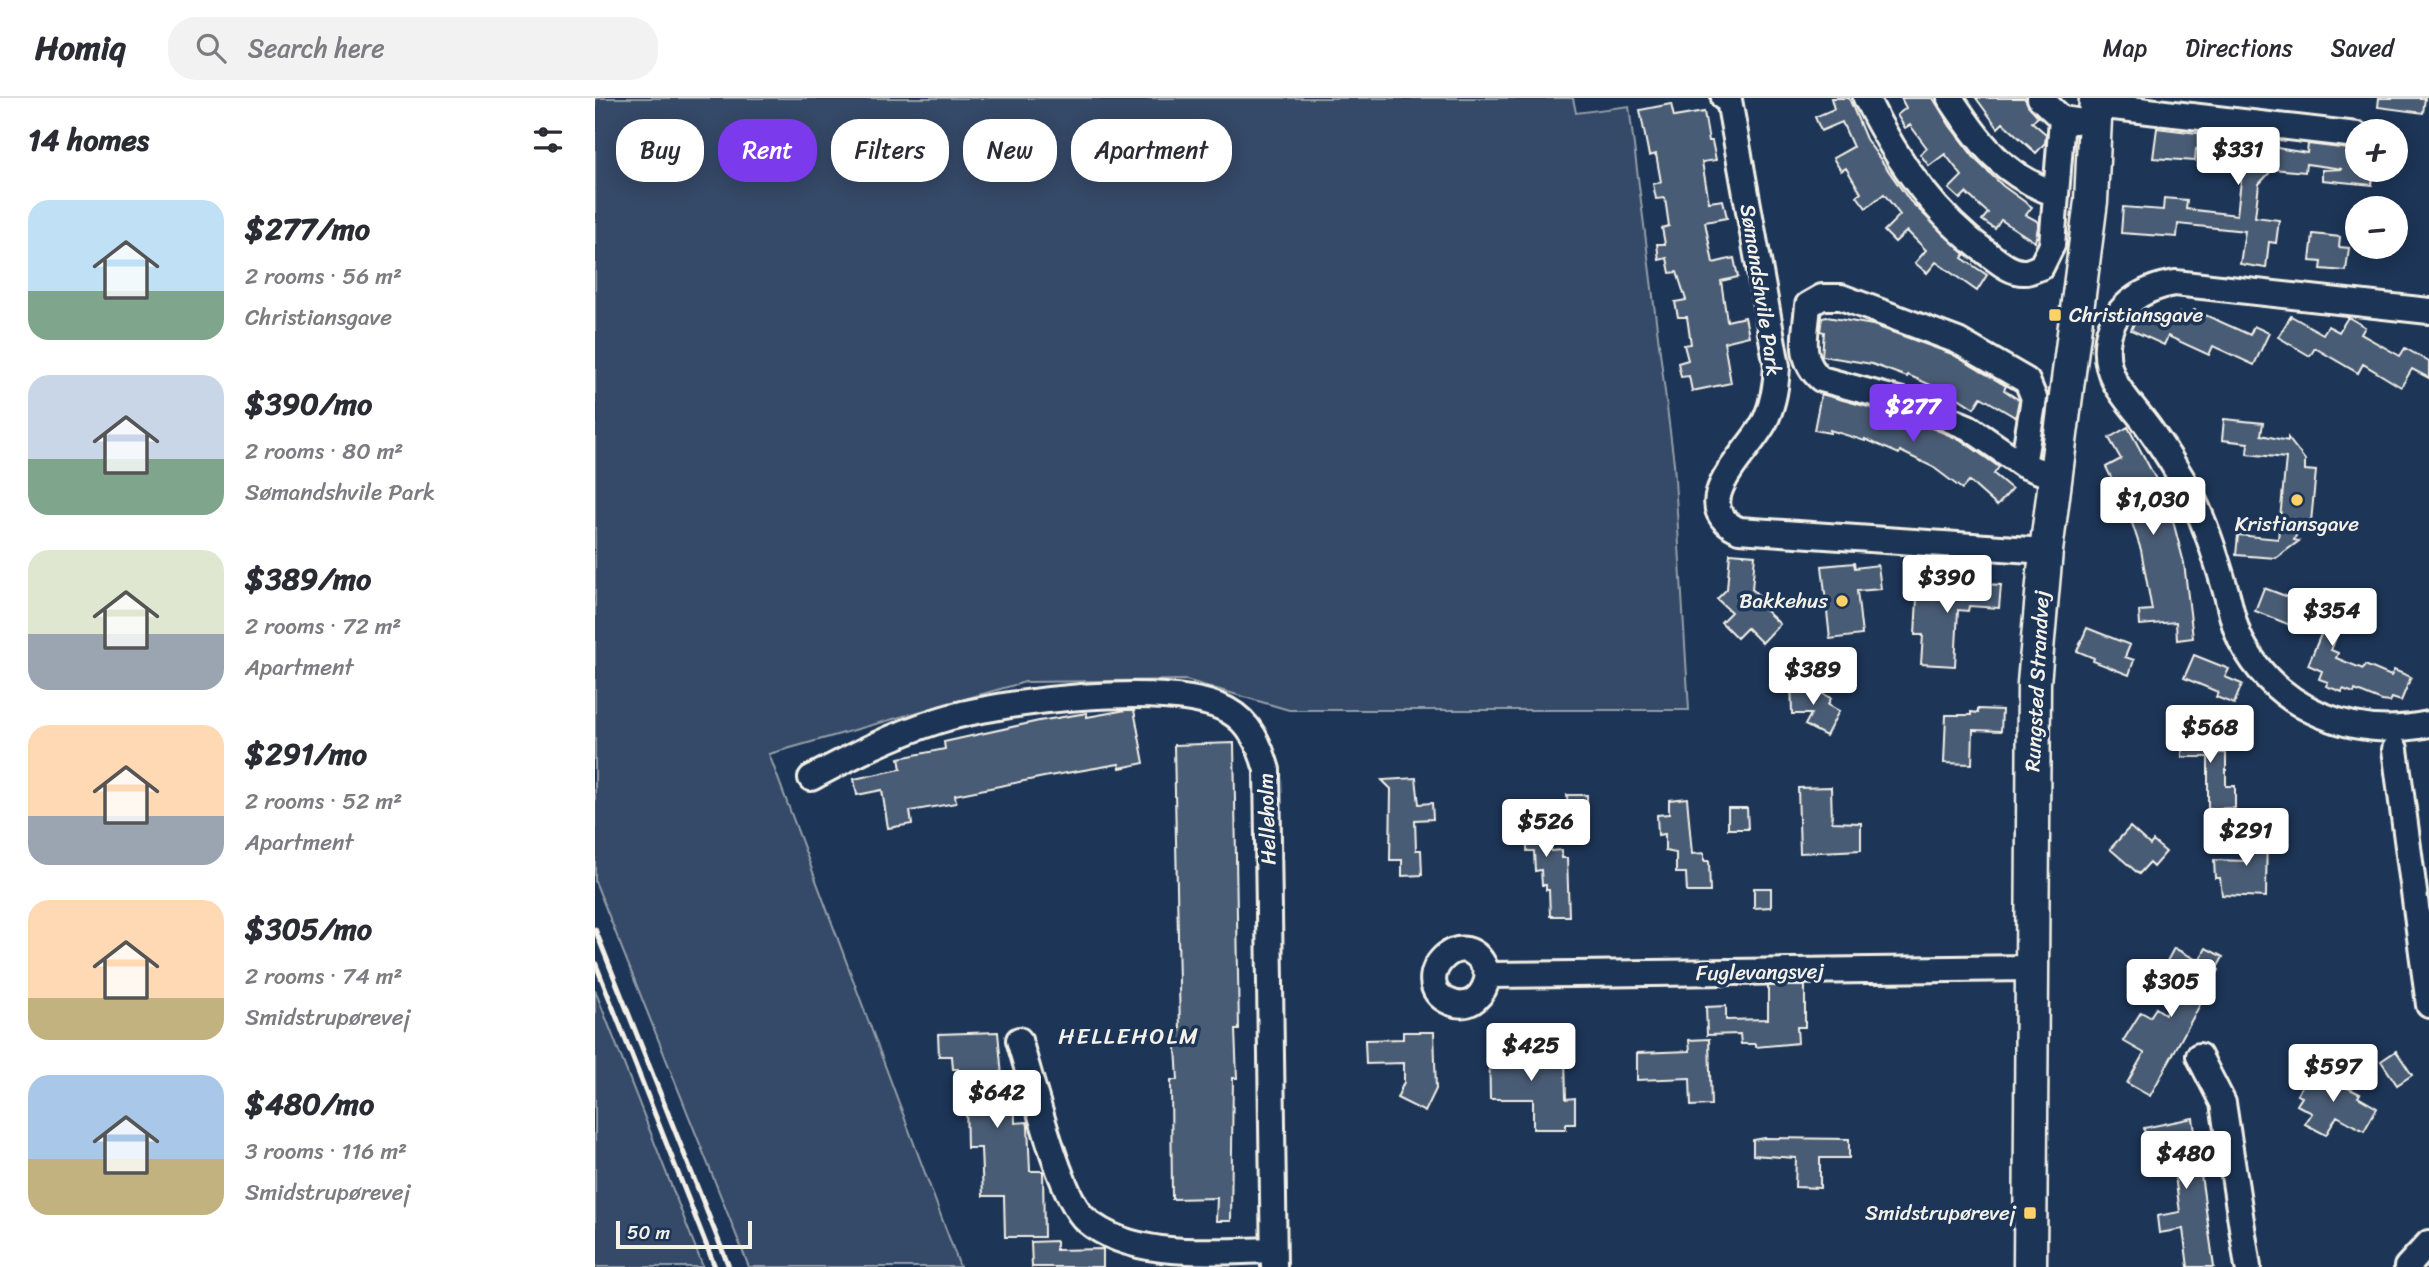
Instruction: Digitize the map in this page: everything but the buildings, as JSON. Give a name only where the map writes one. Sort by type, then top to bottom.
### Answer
[{"type":"main road","name":"Rungsted Strandvej","points":[[2030,1267],[2033,701],[2046,551],[2091,200],[2096,109]]},
{"type":"street","name":"Sømandshvile Park","points":[[1724,98],[1729,100],[1777,366],[1775,394],[1765,421],[1719,489],[1715,506],[1719,517],[1738,530],[2046,551]]},
{"type":"street","points":[[1866,98],[1884,135],[1906,169],[1938,209],[1973,243],[2006,267],[2025,272],[2041,267],[2052,246],[2062,119]]},
{"type":"street","points":[[1950,98],[1972,131],[2001,164],[2028,184],[2056,194]]},
{"type":"street","points":[[2040,98],[2062,119]]},
{"type":"street","points":[[2062,119],[2096,109],[2345,134]]},
{"type":"street","points":[[2429,311],[2175,283],[2156,286],[2138,294],[2123,307],[2113,324],[2107,343],[2107,360],[2115,384],[2149,428],[2191,495],[2214,549],[2240,639],[2261,672],[2282,693],[2312,712],[2334,721],[2365,728],[2401,730],[2429,724]]},
{"type":"street","points":[[2023,465],[2034,398],[2027,381],[1958,341],[1841,297],[1822,297],[1808,305],[1804,352],[1810,370],[1821,379],[1910,402],[1968,427],[2023,465],[2055,477]]},
{"type":"street","points":[[2074,339],[2107,343]]},
{"type":"street","name":"Helleholm","points":[[811,778],[881,741],[940,720],[1073,697],[1163,697],[1203,701],[1228,710],[1247,726],[1259,743],[1267,770],[1274,1259],[1142,1246],[1109,1236],[1084,1219],[1068,1195],[1019,1040]]},
{"type":"street","points":[[2395,749],[2429,1005]]},
{"type":"street","name":"Fuglevangsvej","points":[[1488,975],[2031,968]]},
{"type":"street","points":[[2199,1056],[2223,1102],[2248,1267]]},
{"type":"street","points":[[2407,1267],[2429,1243]]},
{"type":"shaded area","points":[[595,98],[1573,98],[1576,113],[1629,106],[1674,463],[1689,710],[1289,710],[1186,680],[1025,682],[769,754],[960,1267],[749,1267],[595,881]]},
{"type":"shaded area","points":[[595,990],[703,1267],[595,1267]]},
{"type":"railway","points":[[595,929],[729,1267]]},
{"type":"railway","points":[[595,962],[715,1267]]},
{"type":"place","name":"Christiansgave","points":[[2055,315]]},
{"type":"place","name":"Kristiansgave","points":[[2297,500]]},
{"type":"place","name":"Bakkehus","points":[[1842,601]]},
{"type":"place","name":"Smidstrupørevej","points":[[2030,1213]]},
{"type":"district","name":"HELLEHOLM","points":[[1129,1036]]}]
